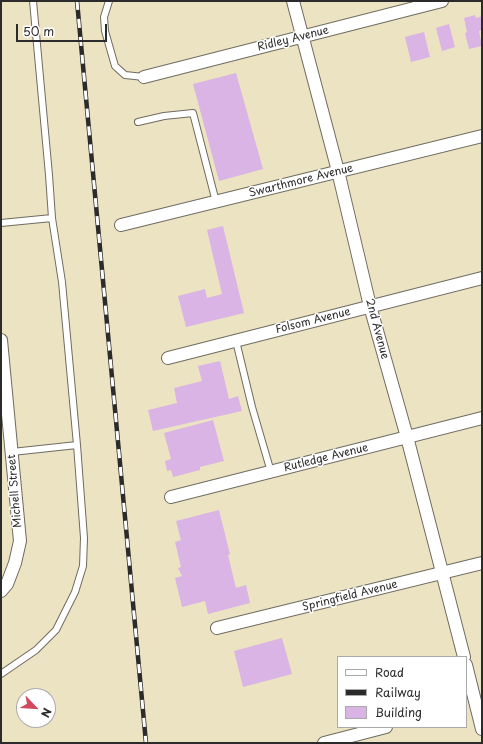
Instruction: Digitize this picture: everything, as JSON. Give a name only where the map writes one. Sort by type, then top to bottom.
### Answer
[{"type":"street","name":"2nd Avenue","points":[[293,1],[338,172],[370,306],[407,437],[464,656]]},
{"type":"street","name":"Ridley Avenue","points":[[144,77],[442,1]]},
{"type":"street","name":"Swarthmore Avenue","points":[[121,225],[482,136]]},
{"type":"street","name":"Folsom Avenue","points":[[168,358],[482,278]]},
{"type":"street","name":"Michell Street","points":[[1,341],[20,541],[15,563],[7,584],[1,591]]},
{"type":"street","name":"Rutledge Avenue","points":[[171,497],[482,418]]},
{"type":"street","name":"Springfield Avenue","points":[[217,628],[482,563]]},
{"type":"street","points":[[467,669],[482,729]]},
{"type":"street","points":[[324,743],[382,728]]},
{"type":"lane","points":[[1,674],[36,650],[56,630],[75,592],[83,566],[84,538],[77,445],[62,282],[52,218],[50,175],[33,1]]},
{"type":"lane","points":[[109,1],[104,17],[115,66],[125,75],[144,77]]},
{"type":"lane","points":[[138,122],[164,116],[193,113],[216,202]]},
{"type":"lane","points":[[1,223],[52,218]]},
{"type":"lane","points":[[236,341],[252,407],[271,472]]},
{"type":"lane","points":[[12,452],[77,445]]},
{"type":"building","points":[[475,15],[476,18],[482,16],[482,30],[479,31],[482,46],[469,49],[465,33],[467,32],[464,18]]},
{"type":"building","points":[[449,24],[455,47],[442,51],[436,28]]},
{"type":"building","points":[[424,32],[430,57],[411,62],[405,37]]},
{"type":"building","points":[[236,73],[263,169],[219,181],[193,84]]},
{"type":"building","points":[[223,226],[244,313],[186,327],[178,296],[205,289],[207,298],[222,294],[207,230]]},
{"type":"building","points":[[220,361],[229,399],[238,396],[242,411],[153,431],[148,410],[177,403],[174,388],[202,381],[198,366]]},
{"type":"building","points":[[213,420],[224,461],[200,467],[200,470],[173,477],[171,470],[167,471],[165,461],[171,459],[164,433]]},
{"type":"building","points":[[219,510],[230,554],[228,555],[236,588],[246,585],[250,603],[208,614],[205,601],[182,607],[175,578],[182,576],[178,568],[181,567],[175,542],[181,540],[176,521]]},
{"type":"building","points":[[282,638],[292,674],[243,687],[234,651]]},
{"type":"railway","points":[[77,1],[146,743]]}]
